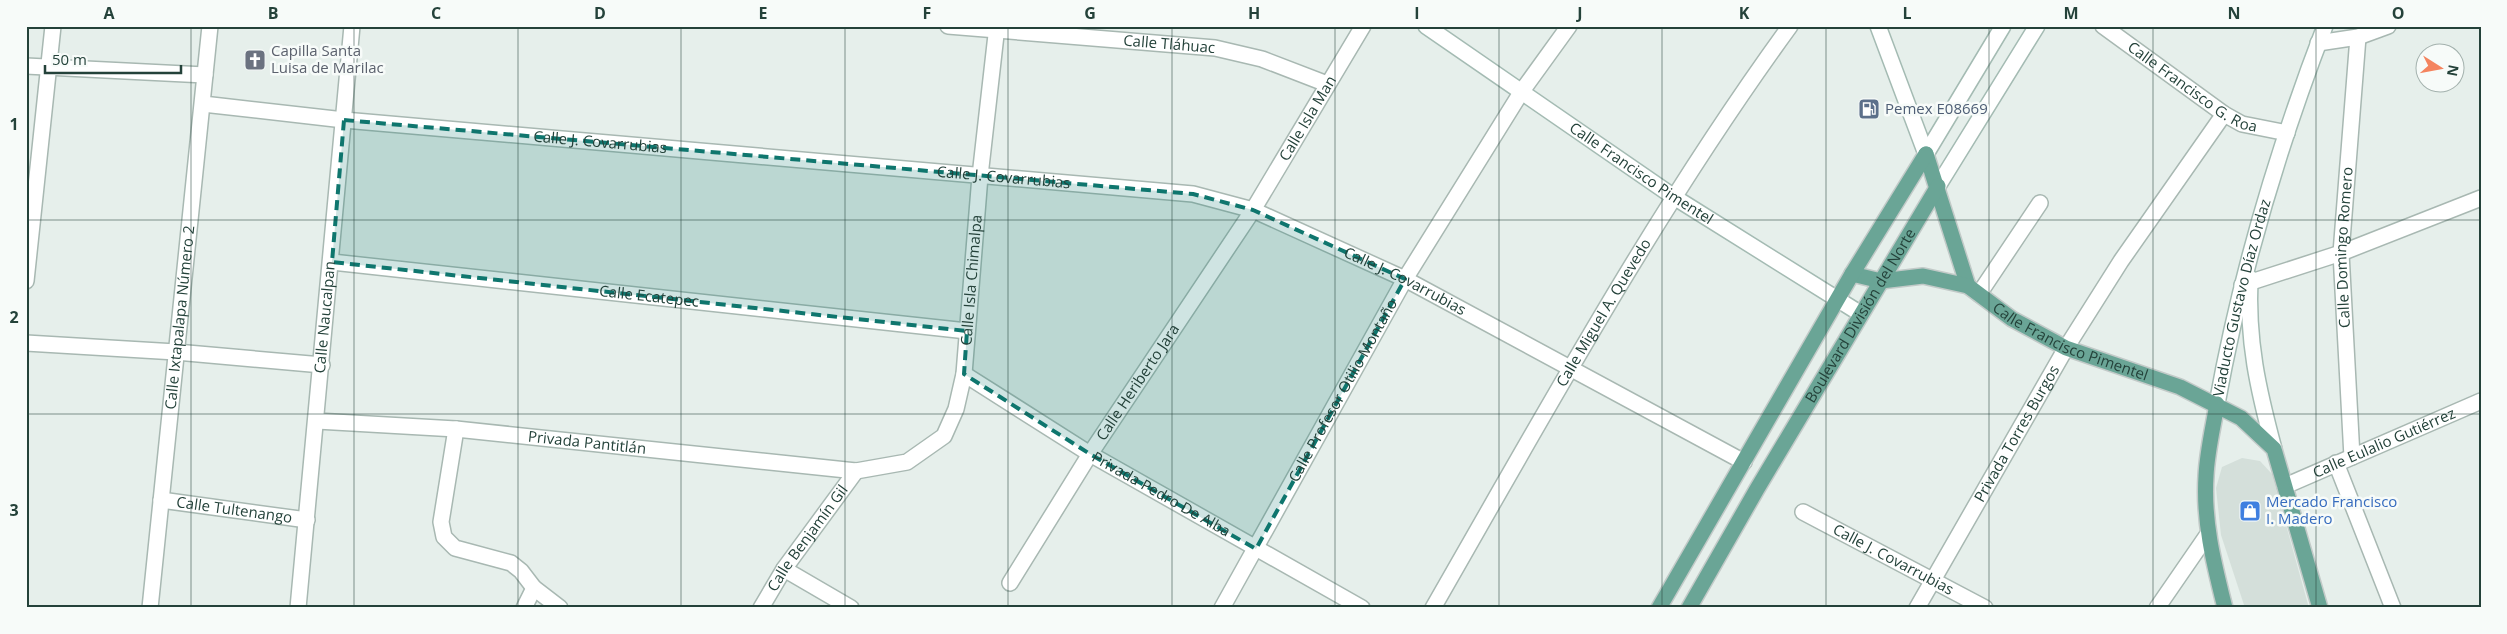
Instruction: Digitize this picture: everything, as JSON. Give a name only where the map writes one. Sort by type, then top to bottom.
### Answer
[{"type":"main road","points":[[1926,154],[1974,290]]},
{"type":"main road","name":"Boulevard División del Norte","points":[[1659,608],[1852,274],[1926,154]]},
{"type":"main road","name":"Boulevard División del Norte","points":[[1689,608],[1938,186]]},
{"type":"main road","name":"Calle Francisco Pimentel","points":[[1852,274],[1881,281],[1923,276],[1974,290],[2012,319],[2066,348],[2180,387],[2217,404],[2241,418],[2274,449]]},
{"type":"main road","name":"Calle Francisco Pimentel","points":[[2180,387],[2204,412],[2210,443]]},
{"type":"main road","name":"Viaducto Gustavo Díaz Ordaz","points":[[2217,404],[2206,476],[2208,534],[2226,608]]},
{"type":"main road","points":[[2274,449],[2320,608]]},
{"type":"street","points":[[26,281],[29,207],[49,68],[53,26]]},
{"type":"street","name":"Calle Ixtapalapa Número 2","points":[[150,608],[210,26]]},
{"type":"street","name":"Calle Naucalpan","points":[[298,608],[332,262],[352,26]]},
{"type":"street","name":"Calle Tláhuac","points":[[948,26],[1215,48],[1262,59],[1327,84]]},
{"type":"street","name":"Calle Isla Man","points":[[1253,210],[1363,26]]},
{"type":"street","name":"Calle Francisco Pimentel","points":[[1426,26],[1674,197],[1861,314]]},
{"type":"street","name":"Calle Profesor Otilio Montaño","points":[[1222,608],[1405,279],[1522,91],[1569,26]]},
{"type":"street","name":"Calle Miguel A. Quevedo","points":[[1433,608],[1571,367],[1674,197],[1790,26]]},
{"type":"street","points":[[1878,26],[1926,154]]},
{"type":"street","name":"Boulevard División del Norte","points":[[1926,154],[2003,26]]},
{"type":"street","name":"Boulevard División del Norte","points":[[1938,186],[2038,26]]},
{"type":"street","name":"Calle Francisco G. Roa","points":[[2103,26],[2224,114],[2242,124],[2287,132]]},
{"type":"street","name":"Viaducto Gustavo Díaz Ordaz","points":[[2217,404],[2234,315],[2246,283],[2251,252],[2287,132],[2325,26]]},
{"type":"street","points":[[2318,43],[2358,37],[2388,26]]},
{"type":"street","name":"Calle Isla Chimalpa","points":[[856,471],[907,462],[944,436],[956,409],[964,374],[980,176],[997,29]]},
{"type":"street","name":"Calle Domingo Romero","points":[[2352,457],[2341,253],[2358,37]]},
{"type":"street","points":[[26,66],[206,75]]},
{"type":"street","name":"Calle J. Covarrubias","points":[[203,104],[344,120],[1193,194],[1253,210],[1405,279],[1744,462]]},
{"type":"street","name":"Privada Torres Burgos","points":[[1917,608],[2066,348],[2120,261],[2224,114]]},
{"type":"street","points":[[2274,449],[2262,406],[2250,343],[2246,283],[2341,253],[2481,198]]},
{"type":"street","points":[[1974,290],[2040,203]]},
{"type":"street","name":"Calle Heriberto Jara","points":[[1010,582],[1090,454],[1253,210]]},
{"type":"street","name":"Calle Ecatepec","points":[[332,262],[967,331]]},
{"type":"street","points":[[26,343],[176,352],[322,365]]},
{"type":"street","name":"Privada Pedro De Alba","points":[[964,374],[1090,454],[1362,608]]},
{"type":"street","name":"Calle Eulalio Gutiérrez","points":[[2286,486],[2481,401]]},
{"type":"street","name":"Privada Pantitlán","points":[[317,421],[456,429],[856,471]]},
{"type":"street","points":[[456,429],[441,522],[444,537],[456,548],[511,564],[521,571],[534,588],[560,608]]},
{"type":"street","points":[[2336,463],[2393,608]]},
{"type":"street","name":"Calle Benjamín Gil","points":[[761,608],[784,569],[856,471]]},
{"type":"street","name":"Calle Tultenango","points":[[161,500],[307,520]]},
{"type":"street","name":"Calle J. Covarrubias","points":[[1803,512],[1984,608]]},
{"type":"street","points":[[2157,608],[2172,583],[2208,534]]},
{"type":"street","points":[[784,569],[851,608]]},
{"type":"street","points":[[524,608],[534,588]]},
{"type":"highlighted area","points":[[344,120],[1193,194],[1253,210],[1405,279],[1256,549],[1090,454],[964,374],[967,331],[332,262]]},
{"type":"shaded area","name":"Mercado Francisco I. Madero","points":[[2242,458],[2260,461],[2272,474],[2309,608],[2245,608],[2221,535],[2216,488],[2222,467]]},
{"type":"place","name":"Capilla Santa Luisa de Marilac","points":[[255,60]]},
{"type":"place","name":"Pemex E08669","points":[[1869,109]]},
{"type":"place","name":"Mercado Francisco I. Madero","points":[[2250,511]]}]
